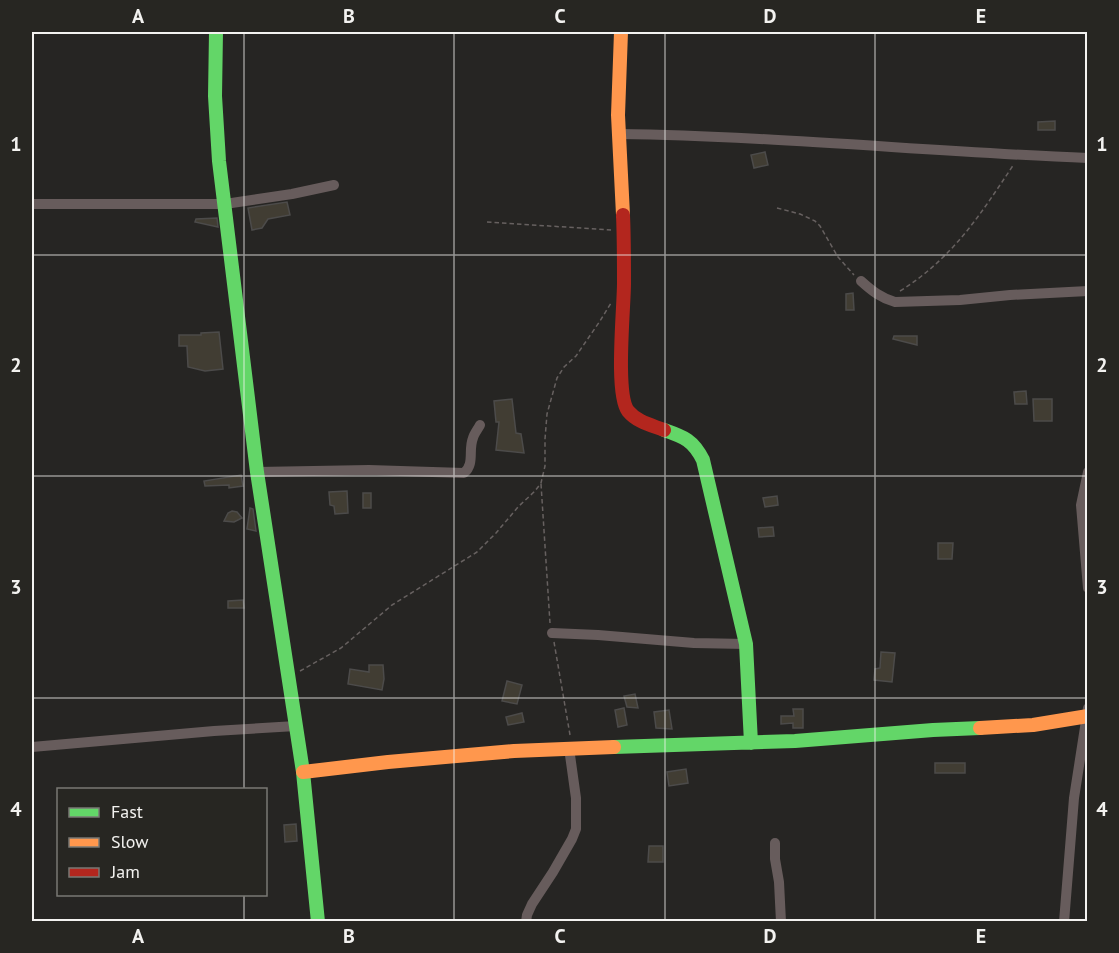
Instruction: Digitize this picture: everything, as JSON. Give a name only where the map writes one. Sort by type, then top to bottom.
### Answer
[{"type":"street","points":[[216,32],[214,73],[221,182],[257,472],[303,772],[318,921]]},
{"type":"street","points":[[621,32],[618,115],[624,231],[622,398],[627,410],[639,421],[684,437],[697,448],[703,460],[746,644],[751,743]]},
{"type":"street","points":[[619,134],[782,139],[1019,156],[1088,158]]},
{"type":"street","points":[[32,204],[225,204],[292,195],[334,185]]},
{"type":"street","points":[[861,281],[885,300],[895,302],[1088,291]]},
{"type":"street","points":[[257,472],[369,470],[464,473],[470,466],[472,439],[480,424]]},
{"type":"street","points":[[1088,472],[1081,505],[1088,588]]},
{"type":"street","points":[[552,633],[694,644],[746,644]]},
{"type":"street","points":[[303,772],[514,751],[795,741],[1033,725],[1087,714],[1074,798],[1064,921]]},
{"type":"street","points":[[32,747],[296,726]]},
{"type":"street","points":[[526,921],[532,904],[553,872],[576,829],[576,798],[571,748]]},
{"type":"street","points":[[775,843],[781,921]]},
{"type":"path","points":[[885,300],[919,279],[950,252],[984,209],[1019,156]]},
{"type":"path","points":[[777,208],[815,221],[838,257],[861,281]]},
{"type":"path","points":[[487,222],[624,231]]},
{"type":"path","points":[[571,748],[549,614],[541,483],[545,466],[544,439],[547,414],[556,378],[576,356],[624,284]]},
{"type":"path","points":[[288,676],[341,648],[392,605],[477,552],[541,483]]},
{"type":"building","points":[[1055,121],[1055,130],[1038,130],[1038,122]]},
{"type":"building","points":[[765,152],[768,165],[754,168],[751,155]]},
{"type":"building","points":[[287,202],[290,215],[268,219],[262,228],[252,230],[248,208]]},
{"type":"building","points":[[217,218],[218,227],[195,222],[196,219]]},
{"type":"building","points":[[853,293],[854,310],[846,310],[846,294]]},
{"type":"building","points":[[219,332],[223,369],[205,371],[188,367],[187,346],[179,346],[179,335]]},
{"type":"building","points":[[894,336],[917,336],[917,345],[893,339]]},
{"type":"building","points":[[1026,391],[1027,404],[1015,404],[1014,392]]},
{"type":"building","points":[[512,399],[516,433],[521,434],[524,453],[496,450],[499,422],[496,422],[494,401]]},
{"type":"building","points":[[1033,399],[1052,399],[1052,421],[1034,421]]},
{"type":"building","points":[[241,475],[243,486],[229,488],[229,485],[205,486],[204,481]]},
{"type":"building","points":[[347,491],[348,513],[335,514],[334,506],[330,505],[329,492]]},
{"type":"building","points":[[363,493],[371,493],[371,508],[363,508]]},
{"type":"building","points":[[777,496],[778,505],[765,507],[763,498]]},
{"type":"building","points":[[250,508],[253,509],[256,531],[247,529]]},
{"type":"building","points":[[237,512],[242,518],[234,522],[224,521],[228,513]]},
{"type":"building","points":[[773,527],[774,536],[759,537],[758,528]]},
{"type":"building","points":[[938,543],[953,543],[952,559],[938,559]]},
{"type":"building","points":[[243,600],[244,608],[228,608],[228,601]]},
{"type":"building","points":[[881,652],[895,653],[892,682],[874,680],[875,669],[880,668]]},
{"type":"building","points":[[369,665],[383,665],[382,690],[348,684],[350,669],[369,672]]},
{"type":"building","points":[[507,681],[522,685],[517,704],[502,701]]},
{"type":"building","points":[[635,694],[638,708],[627,707],[624,696]]},
{"type":"building","points":[[624,708],[627,725],[618,727],[615,710]]},
{"type":"building","points":[[793,709],[803,709],[803,728],[793,728],[793,723],[781,724],[781,716],[794,716]]},
{"type":"building","points":[[669,710],[672,729],[656,728],[654,712]]},
{"type":"building","points":[[522,713],[524,722],[508,725],[506,717]]},
{"type":"building","points":[[935,763],[965,763],[965,773],[935,773]]},
{"type":"building","points":[[686,769],[688,783],[669,786],[667,772]]},
{"type":"building","points":[[296,824],[297,841],[285,842],[284,825]]},
{"type":"building","points":[[649,846],[663,846],[663,862],[648,862]]},
{"type":"traffic: fast","points":[[216,32],[215,96],[219,161],[257,472],[303,772],[318,922]]},
{"type":"traffic: fast","points":[[664,430],[687,440],[696,448],[703,460],[746,644],[751,743]]},
{"type":"traffic: fast","points":[[614,747],[795,741],[980,728]]},
{"type":"traffic: slow","points":[[621,32],[618,115],[623,215]]},
{"type":"traffic: slow","points":[[980,728],[1033,725],[1088,716]]},
{"type":"traffic: slow","points":[[303,772],[514,751],[614,747]]},
{"type":"traffic: jam","points":[[623,215],[624,283],[621,370],[624,402],[628,411],[636,418],[664,430]]}]
